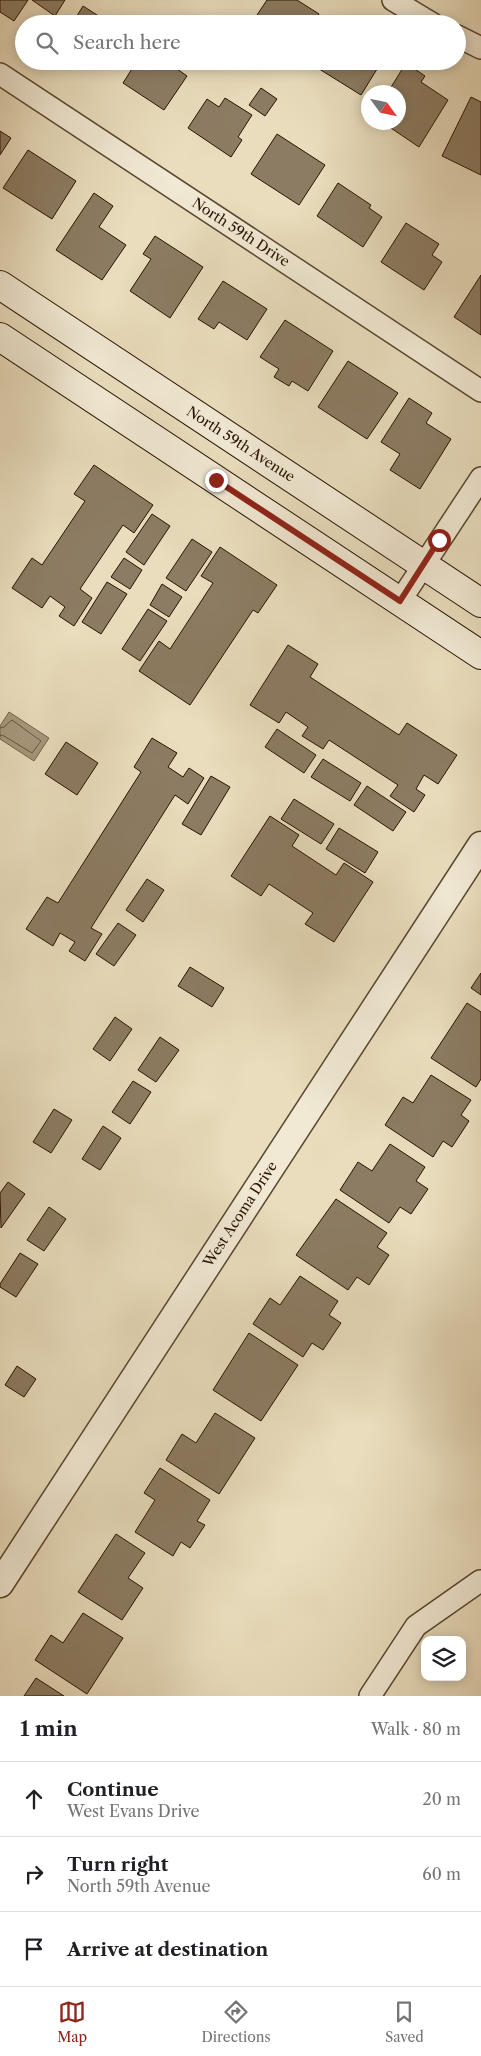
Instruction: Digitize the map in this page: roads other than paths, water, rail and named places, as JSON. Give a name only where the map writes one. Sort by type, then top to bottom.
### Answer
[{"type":"main road","name":"North 59th Avenue","points":[[0,285],[481,603]]},
{"type":"main road","points":[[0,337],[481,655]]},
{"type":"street","points":[[393,0],[418,15]]},
{"type":"street","points":[[466,40],[481,48]]},
{"type":"street","name":"North 59th Drive","points":[[0,74],[481,391]]},
{"type":"street","points":[[400,601],[481,478]]},
{"type":"street","name":"West Acoma Drive","points":[[0,1584],[481,845]]},
{"type":"street","points":[[370,1696],[416,1626],[480,1581]]},
{"type":"water","points":[[9,712],[49,738],[34,761],[0,739],[0,726]]}]
